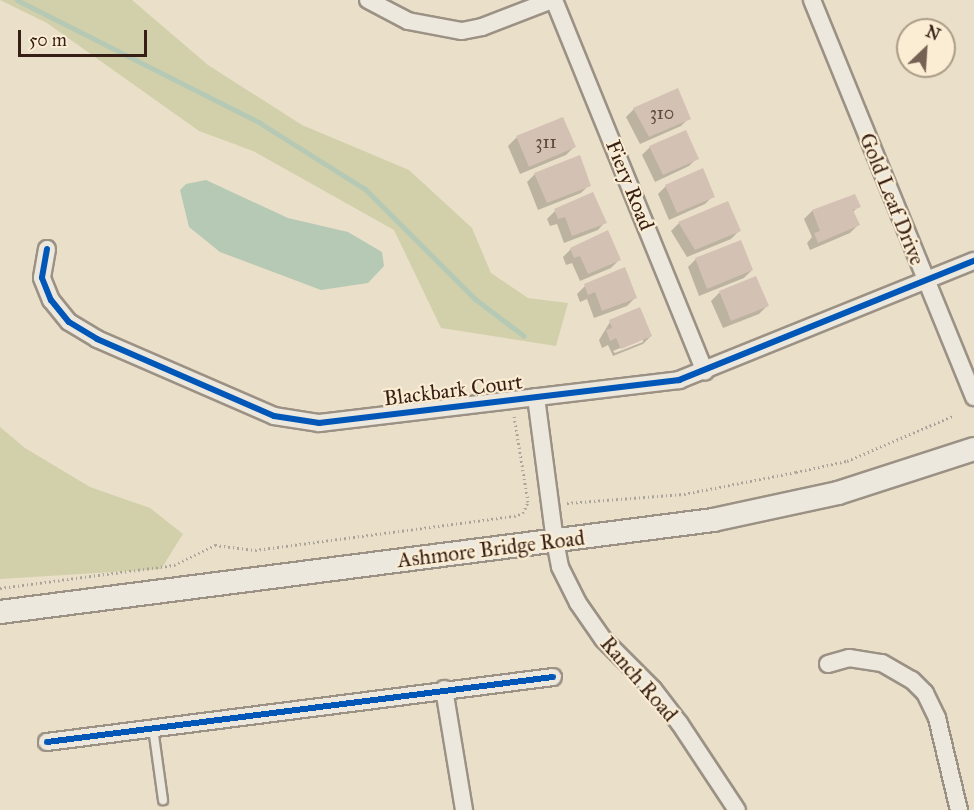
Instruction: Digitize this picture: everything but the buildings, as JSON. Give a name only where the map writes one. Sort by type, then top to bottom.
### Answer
[{"type":"main road","name":"Ashmore Bridge Road","points":[[0,612],[555,541],[775,508],[888,479],[974,449]]},
{"type":"street","points":[[368,0],[416,24],[462,31],[482,27],[553,0]]},
{"type":"street","name":"Fiery Road","points":[[553,0],[705,371]]},
{"type":"street","name":"Gold Leaf Drive","points":[[812,0],[974,397]]},
{"type":"street","name":"Blackbark Court","points":[[47,249],[42,278],[51,300],[69,322],[116,348],[274,416],[319,423],[664,382],[705,371],[974,261]]},
{"type":"street","name":"Ranch Road","points":[[536,397],[560,567],[586,617],[653,690],[735,809]]},
{"type":"street","points":[[828,664],[849,658],[882,663],[912,681],[925,693],[937,718],[958,810]]},
{"type":"street","points":[[47,742],[444,689],[553,677]]},
{"type":"street","points":[[444,689],[464,810]]},
{"type":"lane","points":[[153,728],[163,800]]},
{"type":"path","points":[[0,588],[174,565],[214,545],[255,550],[523,513],[528,502],[517,423],[513,417],[536,397]]},
{"type":"path","points":[[567,503],[684,494],[796,472],[847,460],[955,415]]},
{"type":"shaded area","points":[[0,0],[132,0],[208,65],[302,125],[409,170],[472,228],[491,273],[528,298],[568,303],[556,346],[441,328],[394,230],[253,151],[199,131],[47,23]]},
{"type":"shaded area","points":[[206,180],[288,218],[348,232],[382,252],[384,266],[368,283],[321,290],[220,252],[189,227],[180,190],[186,184]]},
{"type":"shaded area","points":[[0,427],[25,448],[90,487],[150,508],[183,534],[161,569],[0,579]]},
{"type":"waterway","points":[[17,0],[260,123],[365,189],[475,299],[524,336]]},
{"type":"cycle path","points":[[47,249],[42,278],[51,300],[69,322],[97,339],[274,416],[319,423],[679,380],[974,261]]},
{"type":"cycle path","points":[[47,742],[553,677]]}]
